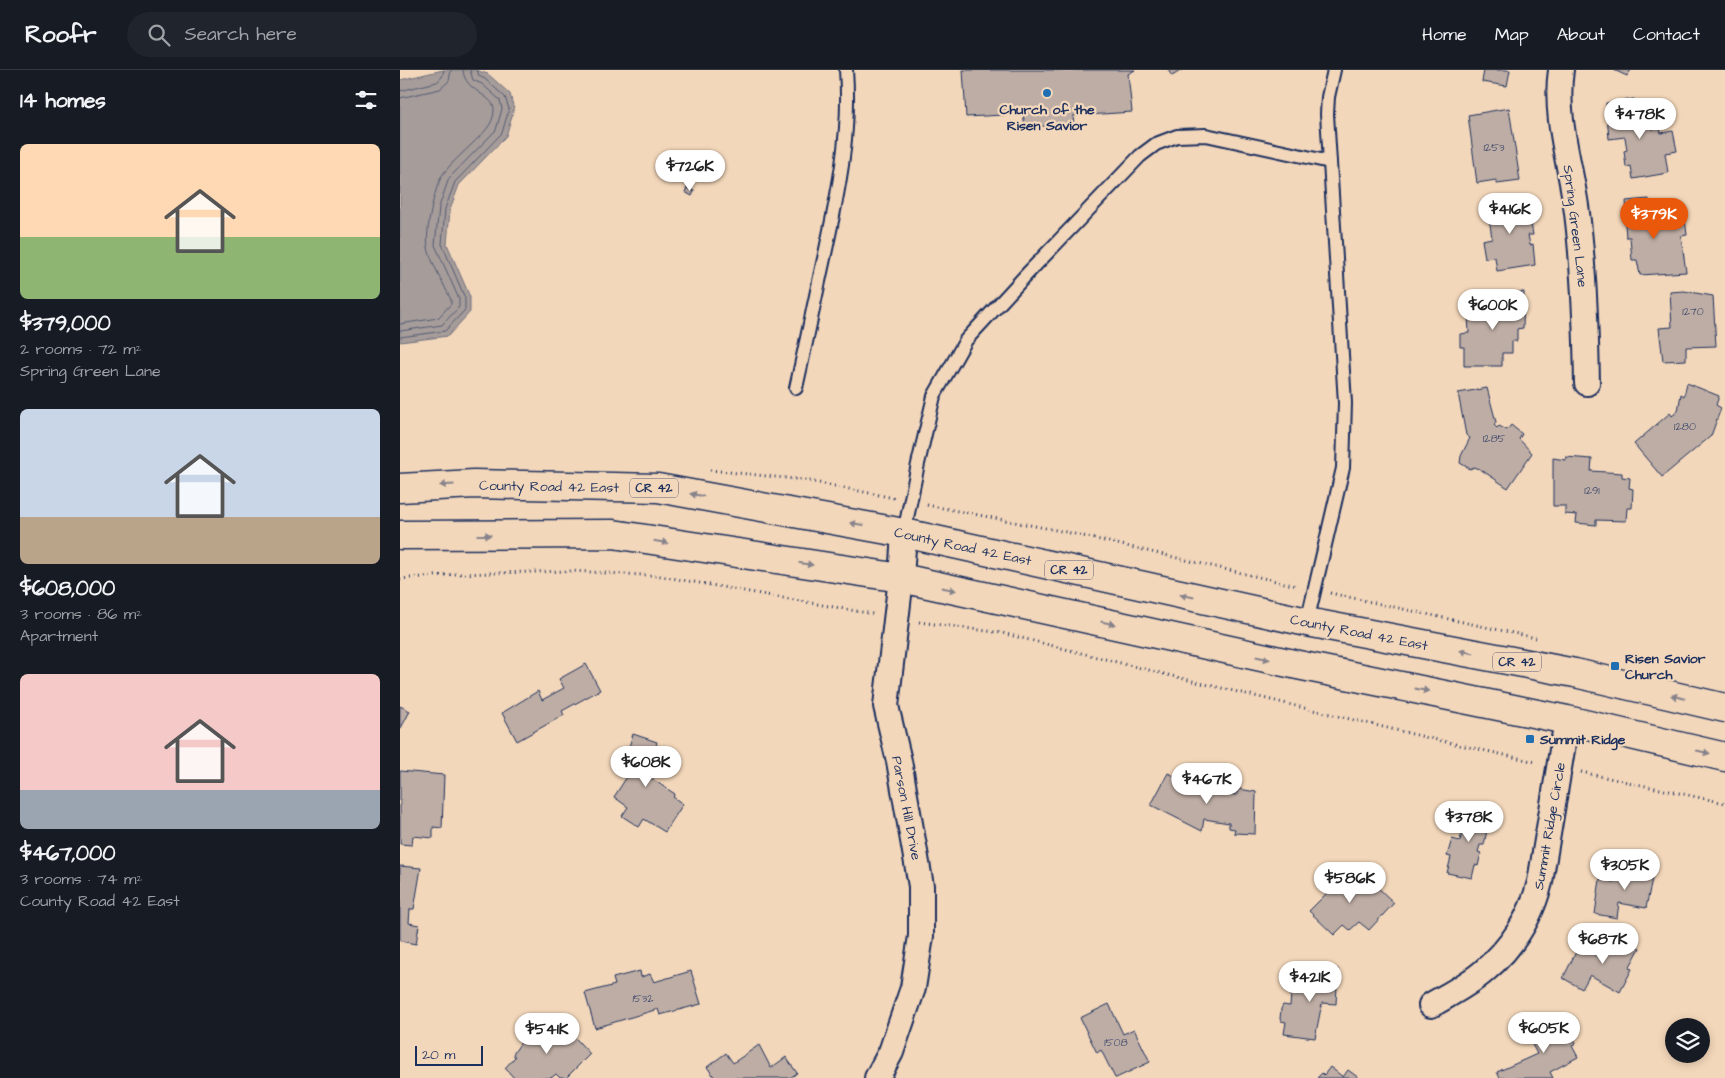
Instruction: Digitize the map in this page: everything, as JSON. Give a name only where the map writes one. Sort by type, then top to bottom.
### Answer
[{"type":"highway","name":"County Road 42 East","points":[[400,488],[474,484],[658,488],[904,533],[1307,622],[1575,673],[1725,708]]},
{"type":"highway","points":[[400,536],[613,534],[901,578],[1298,665],[1567,720],[1725,757]]},
{"type":"street","name":"Spring Green Lane","points":[[1561,70],[1559,83],[1562,133],[1577,210],[1584,278],[1587,383]]},
{"type":"street","name":"Parson Hill Drive","points":[[877,1078],[891,1052],[913,988],[922,936],[921,886],[899,761],[886,706],[901,578],[904,533]]},
{"type":"street","name":"Summit Ridge Circle","points":[[1431,1005],[1482,973],[1511,944],[1523,925],[1540,882],[1567,720]]},
{"type":"lane","points":[[796,388],[838,194],[846,138],[846,70]]},
{"type":"lane","points":[[1307,622],[1343,468],[1345,402],[1327,114],[1328,97],[1334,70]]},
{"type":"lane","points":[[904,533],[934,396],[966,340],[1140,156],[1156,144],[1177,136],[1206,135],[1330,162]]},
{"type":"path","points":[[400,579],[456,574],[571,571],[660,576],[927,624],[1002,633],[1328,714],[1725,803]]},
{"type":"water","points":[[443,70],[475,70],[488,74],[510,94],[514,109],[506,136],[459,185],[450,210],[447,244],[470,297],[470,312],[448,336],[400,342],[400,80]]},
{"type":"building","name":"Church of the Risen Savior","points":[[963,70],[1135,70],[1128,74],[1132,112],[1073,116],[1074,126],[1025,126],[1023,114],[966,117]]},
{"type":"building","points":[[1168,70],[1182,70],[1172,76]]},
{"type":"building","points":[[1484,70],[1510,70],[1507,86],[1482,82]]},
{"type":"building","points":[[1614,70],[1631,70],[1627,76]]},
{"type":"building","points":[[1634,99],[1636,117],[1649,115],[1652,129],[1660,128],[1661,133],[1673,131],[1677,151],[1665,153],[1668,173],[1633,179],[1631,166],[1626,167],[1624,151],[1627,150],[1625,137],[1609,139],[1606,103]]},
{"type":"building","points":[[1509,108],[1520,181],[1497,184],[1496,180],[1477,183],[1468,115]]},
{"type":"building","points":[[687,188],[694,191],[692,196],[685,192]]},
{"type":"building","points":[[1527,198],[1533,235],[1528,235],[1530,245],[1533,244],[1535,265],[1497,271],[1495,257],[1485,258],[1482,240],[1492,238],[1487,204]]},
{"type":"building","points":[[1649,199],[1650,210],[1659,209],[1659,221],[1685,219],[1687,235],[1681,236],[1686,272],[1640,275],[1637,260],[1632,260],[1630,237],[1626,237],[1624,211],[1627,211],[1626,201]]},
{"type":"building","points":[[1684,291],[1713,296],[1716,346],[1686,347],[1686,360],[1663,361],[1659,328],[1672,327],[1670,292]]},
{"type":"building","points":[[1524,292],[1523,328],[1517,329],[1517,341],[1512,341],[1512,353],[1502,353],[1502,366],[1464,366],[1464,347],[1460,347],[1460,334],[1469,333],[1468,315],[1473,315],[1473,311],[1494,313],[1494,293]]},
{"type":"building","points":[[1687,383],[1719,396],[1716,405],[1721,408],[1711,436],[1662,477],[1634,444],[1670,413],[1672,416],[1678,411],[1681,394],[1684,396]]},
{"type":"building","points":[[1487,388],[1496,422],[1494,425],[1497,428],[1499,426],[1507,430],[1511,425],[1522,434],[1519,439],[1532,453],[1508,488],[1480,469],[1474,467],[1470,469],[1460,463],[1461,456],[1470,438],[1466,435],[1458,393]]},
{"type":"building","points":[[1566,457],[1592,459],[1591,471],[1622,473],[1622,477],[1630,478],[1629,488],[1633,489],[1632,508],[1627,508],[1626,521],[1596,520],[1596,525],[1576,523],[1577,515],[1565,514],[1565,506],[1553,506],[1553,458],[1566,460]]},
{"type":"building","points":[[586,664],[600,690],[562,711],[564,715],[517,741],[502,713],[538,691],[542,700],[564,688],[559,679]]},
{"type":"building","points":[[400,706],[410,711],[400,730]]},
{"type":"building","points":[[633,734],[657,742],[649,777],[675,794],[673,797],[683,804],[665,832],[644,819],[639,827],[622,816],[628,807],[614,797],[630,772],[622,769]]},
{"type":"building","points":[[400,771],[444,775],[442,828],[433,827],[433,838],[413,836],[412,845],[400,844]]},
{"type":"building","points":[[1168,773],[1206,791],[1236,795],[1239,789],[1256,792],[1255,834],[1234,833],[1235,829],[1229,828],[1229,823],[1204,819],[1202,831],[1151,805]]},
{"type":"building","points":[[1468,805],[1491,810],[1484,845],[1480,845],[1478,852],[1481,853],[1478,866],[1475,865],[1472,878],[1447,873],[1451,857],[1447,856],[1452,839],[1460,841]]},
{"type":"building","points":[[1627,864],[1654,869],[1646,908],[1619,903],[1617,918],[1595,914],[1600,879],[1614,882],[1615,875],[1625,876]]},
{"type":"building","points":[[400,866],[421,868],[414,909],[410,909],[409,923],[419,925],[416,944],[400,941]]},
{"type":"building","points":[[1340,866],[1364,889],[1372,882],[1394,903],[1369,930],[1359,922],[1350,930],[1344,925],[1334,935],[1309,911],[1335,885],[1328,878]]},
{"type":"building","points":[[1619,937],[1640,948],[1629,968],[1632,969],[1620,992],[1590,975],[1582,989],[1563,978],[1579,946],[1599,957],[1606,945],[1612,948]]},
{"type":"building","points":[[1313,967],[1338,969],[1336,1004],[1322,1003],[1315,1038],[1284,1034],[1286,1022],[1280,1019],[1281,1009],[1283,1005],[1290,1006],[1292,982],[1311,984]]},
{"type":"building","points":[[640,971],[641,977],[650,974],[654,982],[691,971],[701,1004],[660,1015],[658,1009],[595,1028],[585,993],[615,985],[613,978]]},
{"type":"building","points":[[1109,1004],[1123,1034],[1134,1029],[1150,1062],[1116,1078],[1101,1050],[1097,1053],[1080,1018]]},
{"type":"building","points":[[1556,1020],[1565,1037],[1571,1034],[1576,1044],[1572,1046],[1578,1057],[1550,1072],[1553,1078],[1500,1078],[1497,1072],[1537,1054],[1527,1035]]},
{"type":"building","points":[[535,1024],[540,1036],[551,1026],[559,1036],[567,1029],[590,1054],[566,1078],[560,1078],[556,1074],[551,1078],[514,1078],[505,1068],[515,1057],[513,1054],[524,1038],[520,1035]]},
{"type":"building","points":[[759,1045],[771,1068],[786,1057],[797,1073],[790,1078],[715,1078],[707,1067],[726,1053],[733,1063]]},
{"type":"building","points":[[1330,1067],[1343,1077],[1348,1070],[1359,1078],[1317,1078],[1322,1073],[1324,1075]]},
{"type":"place","name":"Church of the Risen Savior","points":[[1047,93]]},
{"type":"place","name":"Risen Savior Church","points":[[1615,666]]},
{"type":"place","name":"Summit Ridge","points":[[1530,739]]}]
